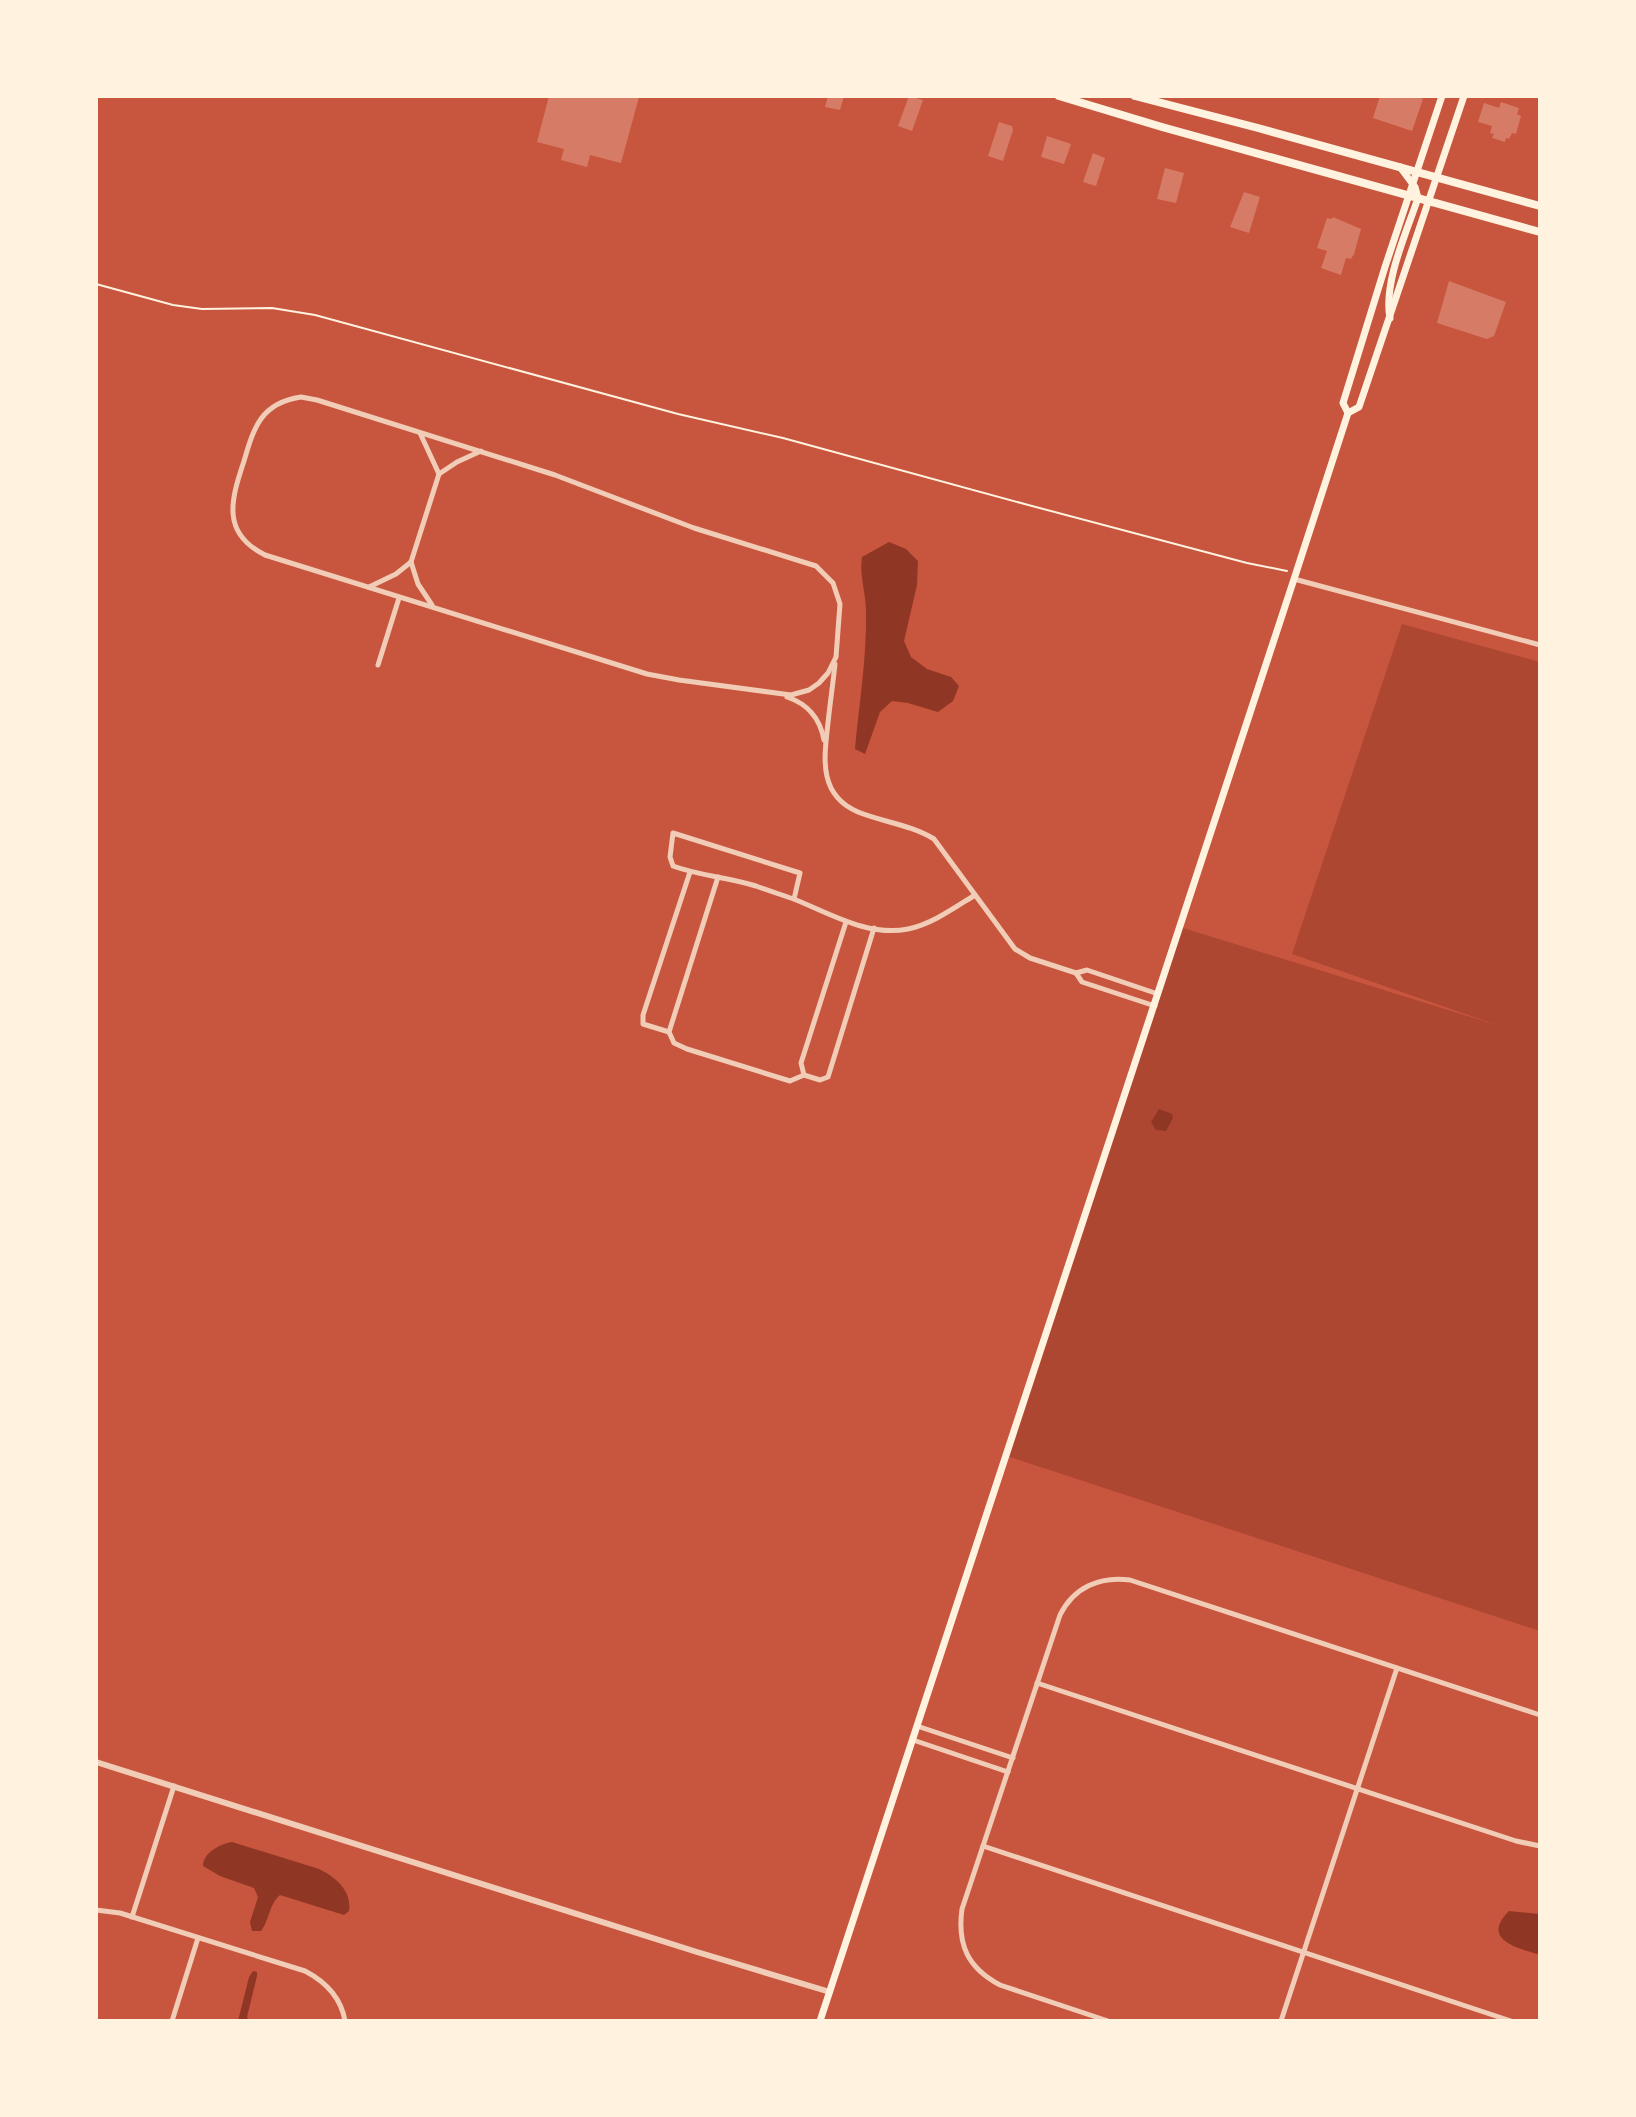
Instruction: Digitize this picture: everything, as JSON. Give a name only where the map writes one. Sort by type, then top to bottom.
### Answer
[{"type":"main road","points":[[1059,96],[1540,232]]},
{"type":"main road","points":[[1135,96],[1540,206]]},
{"type":"main road","points":[[1390,318],[1388,304],[1413,196],[1413,183],[1442,96]]},
{"type":"main road","points":[[820,2021],[1348,413],[1359,407],[1464,96]]},
{"type":"main road","points":[[1400,167],[1413,183]]},
{"type":"main road","points":[[1348,413],[1343,403],[1413,196]]},
{"type":"street","points":[[825,747],[821,727],[811,711],[800,702],[782,695],[660,677],[399,598],[265,555],[249,546],[232,513],[233,493],[259,420],[276,404],[294,398],[317,400],[555,475],[694,527],[816,566],[833,583],[841,604],[825,747],[826,776],[839,799],[857,811],[933,837],[1015,949],[1030,958],[1076,973],[1087,971],[1158,994]]},
{"type":"street","points":[[420,432],[439,474]]},
{"type":"street","points":[[433,607],[418,584],[411,562],[439,474],[481,451]]},
{"type":"street","points":[[368,588],[384,581],[411,562]]},
{"type":"street","points":[[1295,576],[1540,645]]},
{"type":"street","points":[[378,665],[399,598]]},
{"type":"street","points":[[782,695],[802,692],[817,685],[828,673],[836,657]]},
{"type":"street","points":[[794,899],[800,873],[673,833],[670,856],[673,866],[748,883],[794,899],[846,922],[874,928],[894,930],[919,926],[975,895]]},
{"type":"street","points":[[669,1032],[643,1024],[643,1015],[690,872]]},
{"type":"street","points":[[718,877],[669,1032],[674,1043],[700,1053],[790,1080],[804,1075],[820,1080],[828,1077],[874,928]]},
{"type":"street","points":[[804,1075],[801,1063],[846,922]]},
{"type":"street","points":[[1076,973],[1082,982],[1154,1006]]},
{"type":"street","points":[[1108,2021],[1000,1985],[985,1977],[966,1952],[961,1937],[962,1909],[1037,1683],[1064,1607],[1080,1590],[1089,1584],[1110,1579],[1130,1580],[1540,1715]]},
{"type":"street","points":[[1281,2021],[1397,1668]]},
{"type":"street","points":[[1037,1683],[1516,1841],[1540,1846]]},
{"type":"street","points":[[918,1726],[1013,1758]]},
{"type":"street","points":[[913,1740],[1008,1772]]},
{"type":"street","points":[[96,1762],[830,1992]]},
{"type":"street","points":[[132,1917],[174,1786]]},
{"type":"street","points":[[983,1846],[1511,2021]]},
{"type":"street","points":[[96,1910],[132,1917],[305,1971],[320,1980],[340,2004],[345,2021]]},
{"type":"street","points":[[172,2021],[198,1938]]},
{"type":"path","points":[[96,284],[173,306],[202,309],[272,308],[315,315],[678,414],[783,438],[1295,576]]},
{"type":"shaded area","points":[[889,542],[906,549],[918,561],[917,585],[904,641],[911,657],[927,669],[951,677],[959,686],[953,701],[938,712],[892,701],[880,712],[865,754],[855,749],[866,628],[862,557]]},
{"type":"shaded area","points":[[1402,624],[1540,662],[1540,1631],[1007,1456],[1180,927],[1500,1026],[1292,954]]},
{"type":"shaded area","points":[[1159,1109],[1172,1114],[1173,1118],[1166,1131],[1156,1130],[1151,1122]]},
{"type":"shaded area","points":[[232,1842],[325,1872],[345,1891],[349,1911],[344,1915],[280,1895],[261,1931],[252,1931],[250,1922],[258,1897],[254,1888],[220,1876],[203,1866],[206,1857],[213,1850]]},
{"type":"shaded area","points":[[1509,1911],[1540,1914],[1540,1955],[1513,1946],[1500,1936],[1501,1921]]},
{"type":"shaded area","points":[[253,1971],[257,1972],[257,1976],[247,2017],[249,2021],[238,2021],[249,1977]]},
{"type":"building","points":[[549,96],[639,97],[621,163],[590,155],[587,167],[561,160],[564,149],[537,142]]},
{"type":"building","points":[[828,96],[844,96],[840,110],[825,107]]},
{"type":"building","points":[[909,96],[923,100],[912,131],[898,126]]},
{"type":"building","points":[[1380,96],[1416,96],[1423,99],[1412,131],[1373,118]]},
{"type":"building","points":[[1501,102],[1519,108],[1517,114],[1521,116],[1516,134],[1512,133],[1505,142],[1492,138],[1492,126],[1478,122],[1484,103],[1499,108]]},
{"type":"building","points":[[999,122],[1012,126],[1013,130],[1003,161],[988,156]]},
{"type":"building","points":[[1047,136],[1071,144],[1064,164],[1041,157]]},
{"type":"building","points":[[1093,153],[1105,158],[1096,186],[1083,182]]},
{"type":"building","points":[[1165,168],[1184,173],[1176,203],[1157,199]]},
{"type":"building","points":[[1244,192],[1260,197],[1249,233],[1230,227]]},
{"type":"building","points":[[1333,217],[1361,229],[1354,254],[1351,259],[1346,258],[1341,275],[1321,268],[1327,251],[1317,248],[1327,218]]},
{"type":"building","points":[[1449,281],[1506,302],[1494,336],[1487,339],[1437,323]]}]
